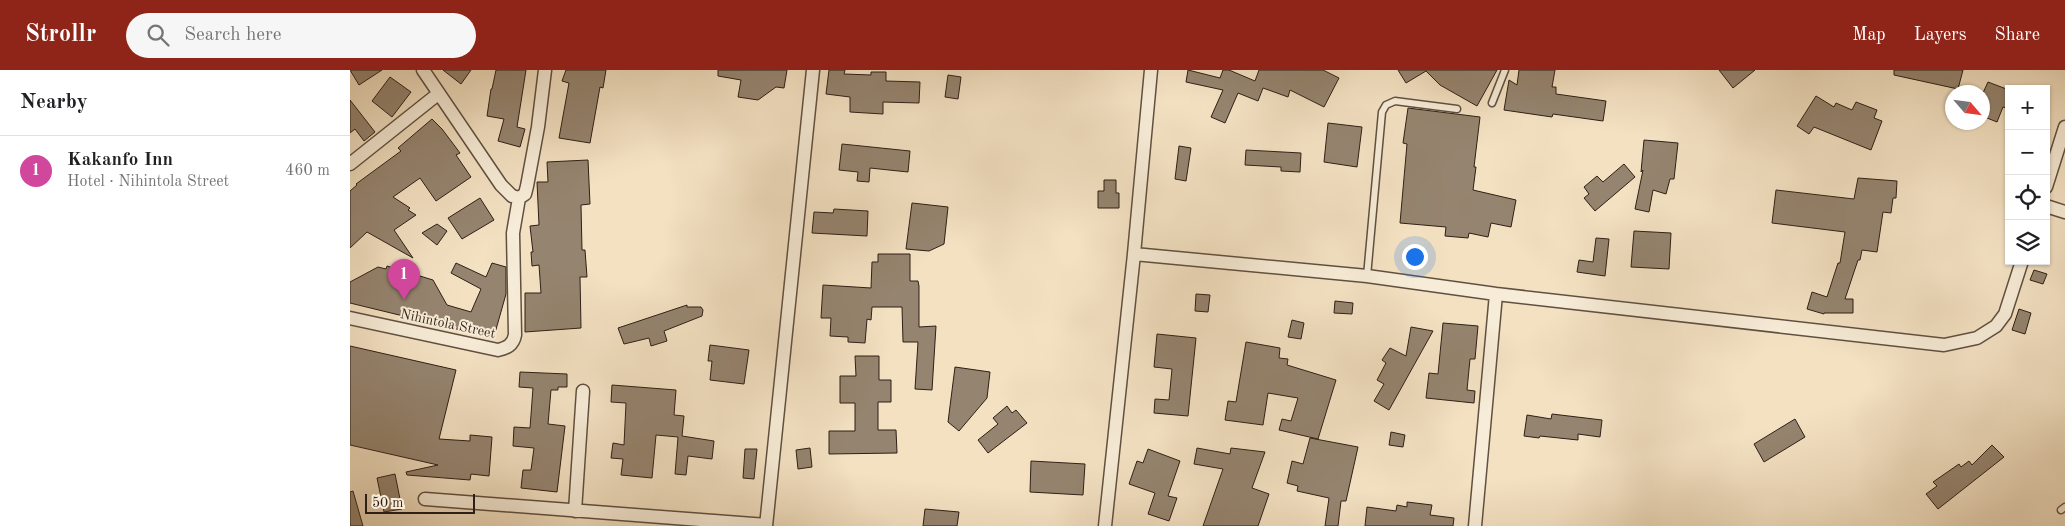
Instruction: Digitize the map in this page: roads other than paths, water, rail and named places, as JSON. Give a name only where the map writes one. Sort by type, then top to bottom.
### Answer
[{"type":"street","points":[[423,70],[501,185],[512,196],[519,198],[525,194],[527,186],[538,127],[545,70]]},
{"type":"street","points":[[425,499],[766,526],[813,70]]},
{"type":"street","points":[[1105,526],[1134,254],[1151,70]]},
{"type":"street","points":[[350,164],[438,94]]},
{"type":"street","points":[[2050,175],[2065,127]]},
{"type":"street","name":"Nihintola Street","points":[[350,318],[498,350],[506,348],[514,340],[515,335],[515,254],[513,233],[519,198]]},
{"type":"street","points":[[2050,207],[2065,212]]},
{"type":"street","points":[[1134,254],[1367,276],[1496,294],[1944,345],[1977,338],[1996,326],[2004,314],[2021,265]]},
{"type":"street","points":[[1475,526],[1496,294]]},
{"type":"street","points":[[575,511],[583,391]]},
{"type":"lane","points":[[1492,103],[1505,70]]},
{"type":"lane","points":[[1367,276],[1382,112],[1386,105],[1394,101],[1457,109]]},
{"type":"place","name":"Kakanfo Inn","points":[[404,300]]}]
